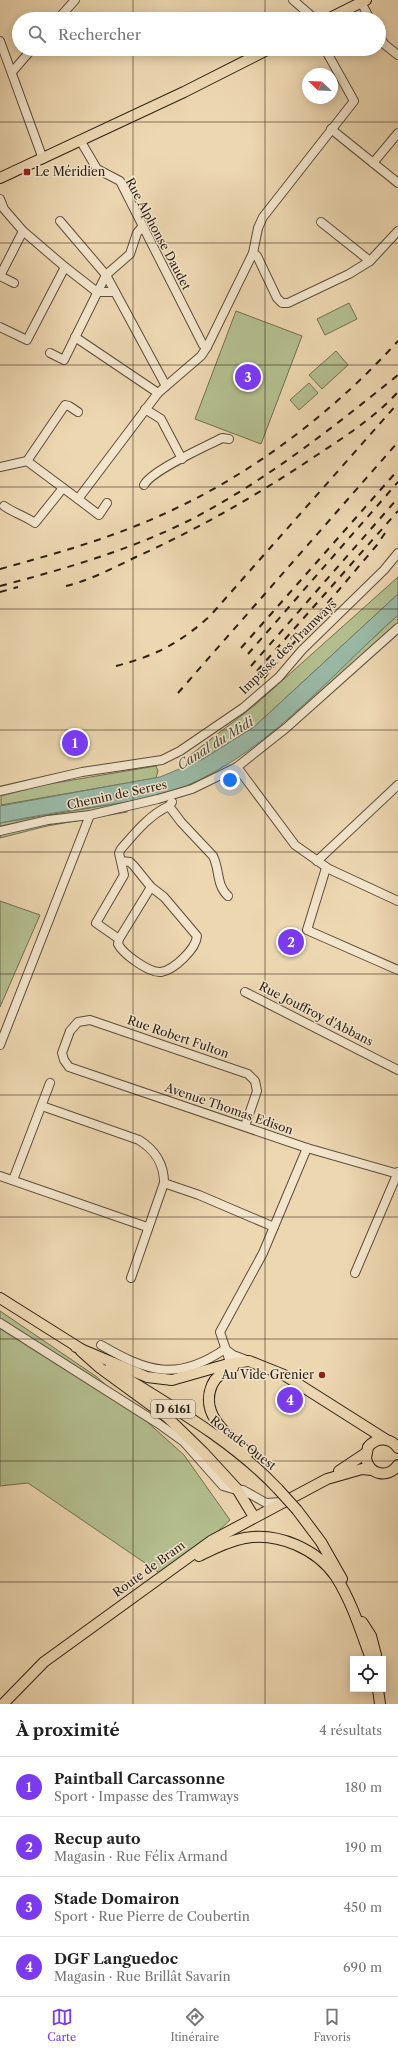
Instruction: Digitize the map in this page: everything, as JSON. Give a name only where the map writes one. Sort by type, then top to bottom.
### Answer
[{"type":"main road","points":[[342,12],[363,1]]},
{"type":"main road","points":[[0,178],[43,159],[254,56]]},
{"type":"main road","name":"Rocade Ouest","points":[[0,1298],[219,1439],[266,1476],[297,1510],[331,1558],[353,1599],[371,1656]]},
{"type":"main road","points":[[76,1347],[147,1377],[172,1380],[228,1364],[249,1361],[284,1375],[357,1423],[387,1439],[398,1448]]},
{"type":"main road","points":[[76,1347],[100,1368],[166,1417],[203,1452],[237,1489],[254,1517]]},
{"type":"main road","points":[[260,1365],[243,1366],[222,1373],[214,1381],[209,1392],[209,1403],[212,1415],[223,1430],[262,1466],[266,1476]]},
{"type":"main road","points":[[357,1423],[364,1432],[367,1462],[372,1470]]},
{"type":"main road","name":"Route de Bram","points":[[3,1704],[44,1662],[211,1541],[327,1479],[367,1450],[376,1441],[398,1435]]},
{"type":"main road","name":"Route de Bram","points":[[327,1479],[362,1469],[372,1470],[380,1474],[394,1474],[398,1465]]},
{"type":"main road","points":[[172,1568],[219,1546],[245,1538],[271,1538],[291,1543],[310,1553],[335,1577],[348,1598],[371,1656]]},
{"type":"main road","points":[[361,1621],[370,1636],[376,1656]]},
{"type":"main road","points":[[378,1692],[380,1704]]},
{"type":"main road","points":[[383,1692],[384,1704]]},
{"type":"street","points":[[64,12],[75,0]]},
{"type":"street","points":[[293,0],[306,12]]},
{"type":"street","points":[[363,1],[367,12]]},
{"type":"street","points":[[0,41],[43,159]]},
{"type":"street","points":[[386,46],[398,55]]},
{"type":"street","points":[[12,72],[26,56]]},
{"type":"street","points":[[78,499],[158,393],[201,356],[207,347],[253,253],[258,228],[263,218],[331,129],[351,108],[354,101],[329,56]]},
{"type":"street","points":[[331,129],[398,183]]},
{"type":"street","points":[[373,163],[398,133]]},
{"type":"street","name":"Rue Alphonse Daudet","points":[[80,140],[97,170],[120,181],[142,227],[203,344],[207,347]]},
{"type":"street","points":[[0,199],[4,209],[22,231],[65,267],[97,292],[115,292]]},
{"type":"street","points":[[60,221],[106,275],[166,386]]},
{"type":"street","points":[[320,222],[370,260]]},
{"type":"street","points":[[50,353],[64,360],[74,337],[106,275],[130,254],[137,233],[142,227]]},
{"type":"street","points":[[14,283],[0,276],[22,231]]},
{"type":"street","points":[[253,253],[257,256],[277,298],[282,303],[288,303],[349,274],[370,260],[398,231]]},
{"type":"street","points":[[0,326],[27,340],[65,267]]},
{"type":"street","points":[[74,337],[158,393]]},
{"type":"street","points":[[0,467],[27,461],[65,405],[78,412]]},
{"type":"street","points":[[144,411],[161,419],[182,459]]},
{"type":"street","points":[[144,485],[148,478],[182,459],[222,438],[229,439]]},
{"type":"street","points":[[27,461],[99,515],[107,502]]},
{"type":"street","points":[[4,506],[16,514],[24,516],[35,524],[63,488]]},
{"type":"street","name":"Impasse des Tramways","points":[[0,791],[82,772],[162,760],[180,751],[243,708],[279,677],[302,650],[384,570],[398,553]]},
{"type":"street","name":"Chemin de Serres","points":[[0,831],[48,820],[90,815],[192,789],[237,767],[286,728],[398,628]]},
{"type":"street","points":[[237,767],[296,845],[326,868],[398,901]]},
{"type":"street","points":[[317,861],[398,785]]},
{"type":"street","points":[[119,939],[96,923],[124,875],[119,853],[142,826],[161,810],[169,806],[177,793]]},
{"type":"street","points":[[169,806],[180,822],[213,856],[216,862],[220,885],[228,896]]},
{"type":"street","points":[[0,1045],[90,815]]},
{"type":"street","points":[[121,861],[130,862],[151,887],[164,897],[197,936],[196,943],[183,959],[168,970],[160,972],[136,962],[120,948],[118,944],[119,939],[151,887]]},
{"type":"street","points":[[326,868],[307,930],[398,970]]},
{"type":"street","name":"Rue Jouffroy d'Abbans","points":[[245,992],[398,1070]]},
{"type":"street","name":"Rue Robert Fulton","points":[[62,1053],[70,1031],[78,1022],[90,1020],[248,1074],[255,1081],[257,1091],[245,1126]]},
{"type":"street","name":"Avenue Thomas Edison","points":[[62,1053],[64,1060],[69,1067],[307,1148],[398,1174]]},
{"type":"street","points":[[13,1180],[50,1083]]},
{"type":"street","points":[[42,1106],[139,1140],[149,1146],[160,1160],[164,1172],[164,1183],[147,1226],[131,1278]]},
{"type":"street","points":[[228,1364],[230,1359],[225,1349],[220,1332],[263,1254],[307,1148]]},
{"type":"street","points":[[355,1273],[398,1174]]},
{"type":"street","points":[[0,1176],[147,1226]]},
{"type":"street","points":[[164,1183],[199,1195],[274,1227]]},
{"type":"street","points":[[0,1323],[159,1424],[184,1442],[195,1452],[223,1486],[243,1490],[266,1503],[283,1502]]},
{"type":"street","points":[[101,1344],[128,1360],[158,1370],[189,1366],[216,1355],[225,1349]]},
{"type":"street","points":[[225,1349],[233,1355],[249,1361]]},
{"type":"shaded area","points":[[349,303],[357,319],[325,335],[317,319]]},
{"type":"shaded area","points":[[236,311],[302,336],[261,444],[195,419]]},
{"type":"shaded area","points":[[336,351],[348,365],[322,389],[309,375]]},
{"type":"shaded area","points":[[309,383],[318,393],[299,410],[290,400]]},
{"type":"shaded area","points":[[398,577],[398,594],[254,727],[203,759],[193,763],[189,756],[255,705]]},
{"type":"shaded area","points":[[398,594],[398,615],[291,716],[233,761],[201,779],[157,796],[0,823],[0,806],[160,777],[203,759],[254,727]]},
{"type":"shaded area","points":[[398,615],[398,625],[290,720],[288,717]]},
{"type":"shaded area","points":[[156,766],[158,771],[156,778],[1,805],[1,796],[43,785]]},
{"type":"shaded area","points":[[131,801],[127,812],[47,826],[0,838],[0,823]]},
{"type":"shaded area","points":[[0,901],[40,915],[0,1007]]},
{"type":"shaded area","points":[[0,1311],[97,1377],[184,1455],[230,1520],[167,1578],[28,1483],[0,1486]]},
{"type":"railway","points":[[0,569],[70,549],[121,532],[175,509],[211,490],[278,448],[310,423],[370,370],[398,341]]},
{"type":"railway","points":[[0,586],[118,551],[186,522],[214,507],[269,473],[322,435],[398,375]]},
{"type":"railway","points":[[66,586],[94,577],[162,545],[207,522],[252,496],[349,433],[380,410],[398,392]]},
{"type":"railway","points":[[116,666],[155,653],[188,634],[210,616],[398,403]]},
{"type":"railway","points":[[178,693],[398,442]]},
{"type":"railway","points":[[241,648],[398,470]]},
{"type":"railway","points":[[248,654],[398,482]]},
{"type":"railway","points":[[251,666],[398,498]]},
{"type":"railway","points":[[257,671],[398,511]]},
{"type":"railway","points":[[264,678],[377,545],[387,530]]},
{"type":"railway","points":[[0,592],[18,587]]},
{"type":"place","name":"Le Méridien","points":[[27,172]]},
{"type":"place","name":"Stade Domairon","points":[[248,377]]},
{"type":"place","name":"Paintball Carcassonne","points":[[75,743]]},
{"type":"place","name":"Recup auto","points":[[291,942]]},
{"type":"place","name":"Au Vide Grenier","points":[[322,1375]]},
{"type":"place","name":"DGF Languedoc","points":[[290,1400]]},
{"type":"water label","name":"Canal du Midi","points":[[215,743]]}]
